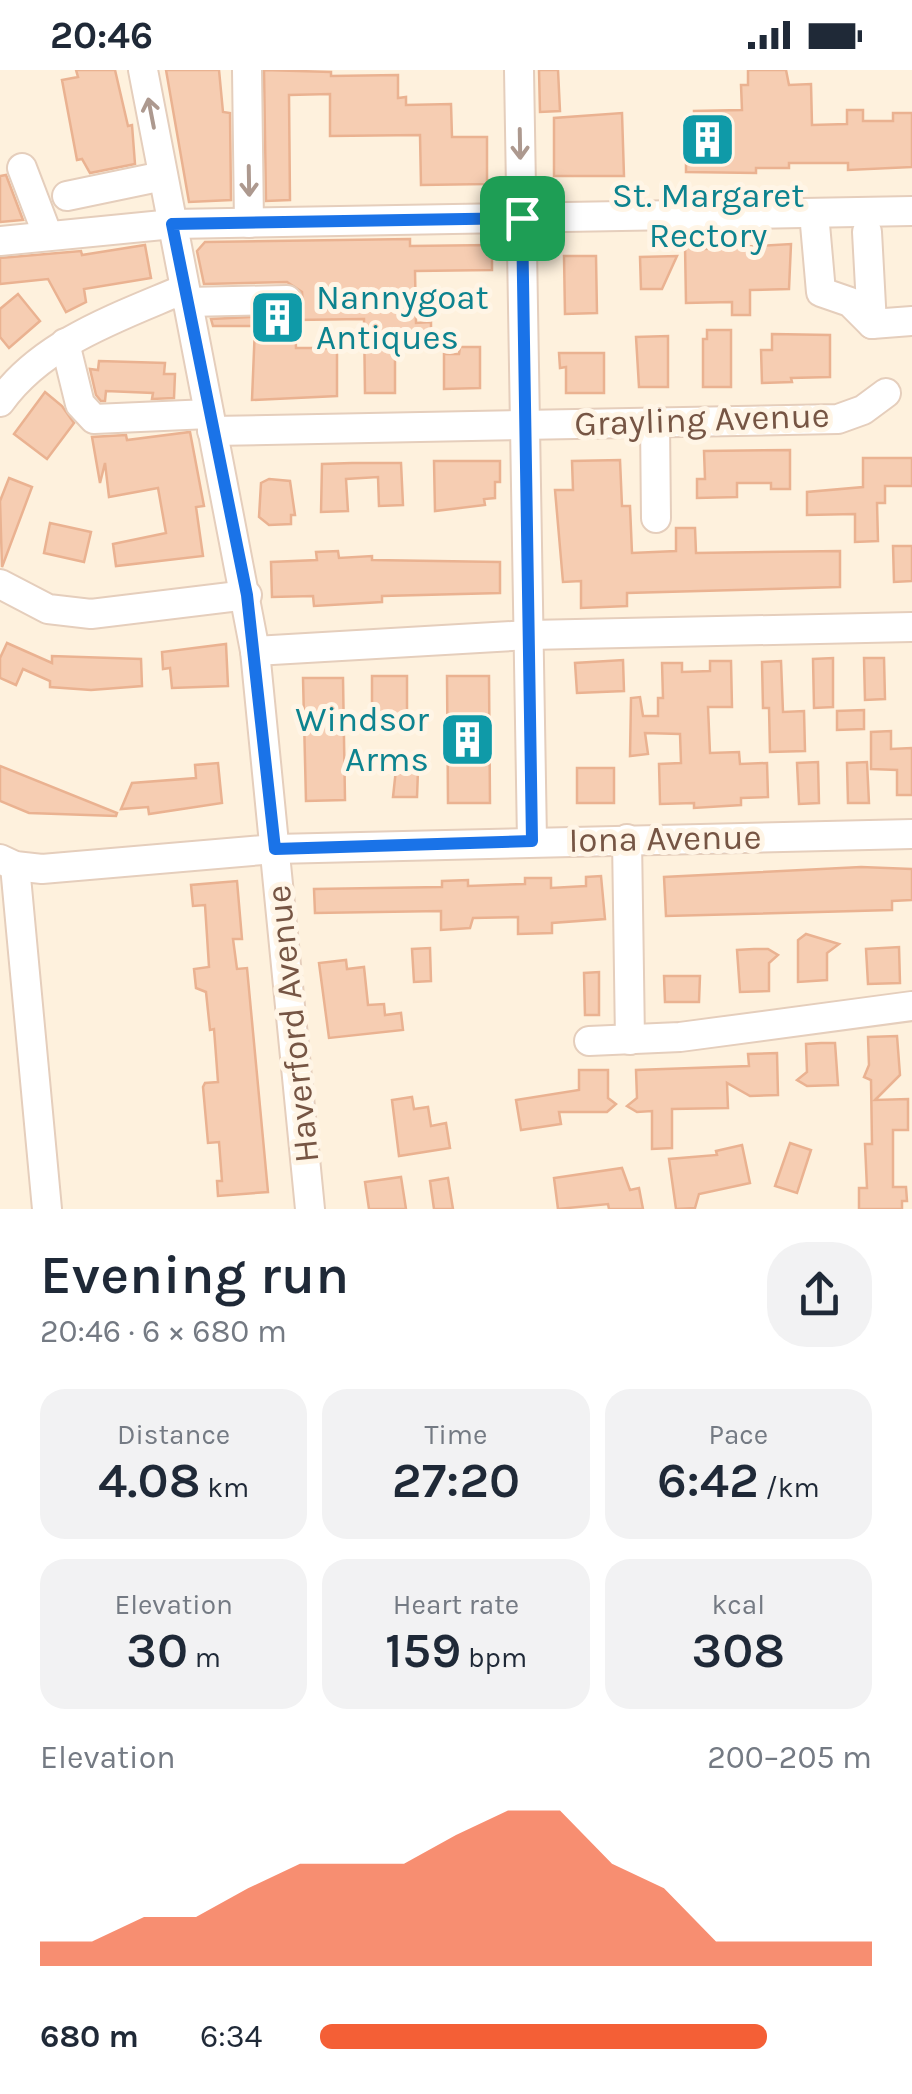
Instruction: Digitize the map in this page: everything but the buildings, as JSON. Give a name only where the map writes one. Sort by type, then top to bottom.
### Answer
[{"type":"street","name":"Haverford Avenue","points":[[143,70],[256,651],[310,1209]]},
{"type":"street","points":[[247,70],[249,223]]},
{"type":"street","points":[[519,70],[532,841]]},
{"type":"street","points":[[22,168],[48,236]]},
{"type":"street","points":[[66,196],[163,176]]},
{"type":"street","points":[[0,241],[172,224],[912,211]]},
{"type":"street","points":[[814,213],[821,292],[850,302],[872,324],[912,321]]},
{"type":"street","points":[[866,232],[872,324]]},
{"type":"street","points":[[0,402],[32,368],[65,342],[185,295],[287,300]]},
{"type":"street","name":"Grayling Avenue","points":[[65,342],[80,404],[94,419],[527,424],[838,418],[863,410],[886,394]]},
{"type":"street","points":[[655,422],[656,518]]},
{"type":"street","points":[[0,584],[48,609],[91,614],[247,595]]},
{"type":"street","points":[[256,651],[528,635],[912,627]]},
{"type":"street","name":"Iona Avenue","points":[[7,863],[42,869],[275,849],[912,834]]},
{"type":"street","points":[[627,838],[630,1040]]},
{"type":"street","points":[[7,863],[47,1209]]},
{"type":"street","points":[[588,1041],[680,1038],[912,1006]]},
{"type":"place","name":"St. Margaret Rectory","points":[[708,139]]},
{"type":"place","name":"Nannygoat Antiques","points":[[277,317]]},
{"type":"place","name":"Windsor Arms","points":[[468,739]]},
{"type":"route","points":[[522,218],[532,841],[275,849],[247,595],[172,224],[522,218]]}]
